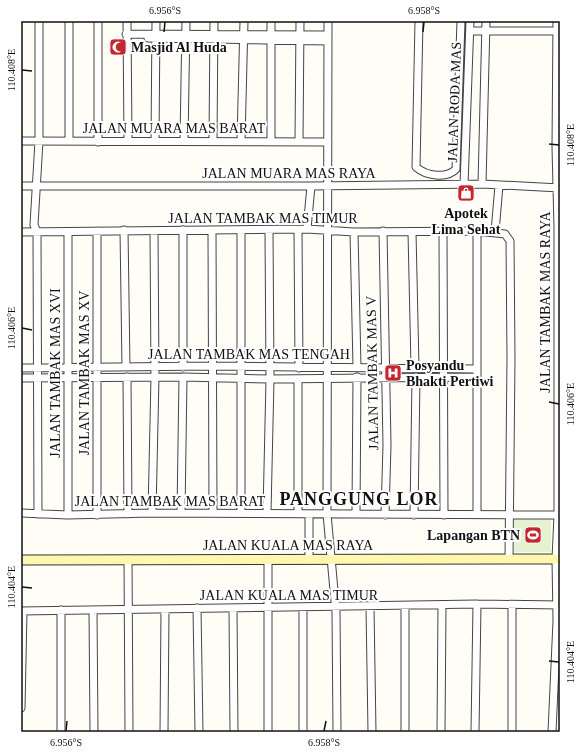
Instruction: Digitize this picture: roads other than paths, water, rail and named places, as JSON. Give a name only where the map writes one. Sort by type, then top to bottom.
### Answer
[{"type":"street","points":[[38,514],[37,232],[34,225],[39,141],[40,21]]},
{"type":"street","points":[[69,21],[69,141]]},
{"type":"street","points":[[98,21],[98,142]]},
{"type":"street","points":[[127,21],[128,141]]},
{"type":"street","points":[[156,21],[156,141]]},
{"type":"street","points":[[184,141],[186,21]]},
{"type":"street","points":[[213,141],[214,21]]},
{"type":"street","points":[[241,141],[244,21]]},
{"type":"street","points":[[271,21],[272,142]]},
{"type":"street","points":[[299,142],[300,21]]},
{"type":"street","points":[[328,21],[327,514],[335,606],[337,732]]},
{"type":"street","points":[[419,21],[416,167],[422,173],[444,175],[452,174],[456,169],[461,21]]},
{"type":"street","name":"JALAN RODA MAS","points":[[464,185],[470,21]]},
{"type":"street","points":[[482,184],[486,21]]},
{"type":"street","name":"JALAN TAMBAK MAS RAYA","points":[[552,732],[558,605],[559,515],[557,21]]},
{"type":"street","points":[[470,31],[557,31]]},
{"type":"street","points":[[126,36],[328,38]]},
{"type":"street","name":"JALAN MUARA MAS BARAT","points":[[21,141],[328,142]]},
{"type":"street","name":"JALAN MUARA MAS RAYA","points":[[21,186],[328,186],[482,184],[558,188]]},
{"type":"street","points":[[495,232],[499,185]]},
{"type":"street","points":[[307,229],[311,186]]},
{"type":"street","name":"JALAN TAMBAK MAS TIMUR","points":[[21,232],[124,230],[269,231],[307,229],[354,232],[477,231],[505,234],[510,241],[511,358],[509,515]]},
{"type":"street","points":[[124,230],[126,367]]},
{"type":"street","points":[[183,230],[183,367]]},
{"type":"street","points":[[212,230],[213,513]]},
{"type":"street","points":[[298,230],[299,368]]},
{"type":"street","name":"JALAN TAMBAK MAS XV","points":[[97,231],[97,514]]},
{"type":"street","points":[[152,513],[155,377],[154,231]]},
{"type":"street","points":[[241,231],[241,513]]},
{"type":"street","points":[[267,513],[270,379],[269,231]]},
{"type":"street","name":"JALAN TAMBAK MAS V","points":[[383,231],[387,445],[385,515]]},
{"type":"street","points":[[443,231],[444,515]]},
{"type":"street","points":[[477,231],[477,514]]},
{"type":"street","name":"JALAN TAMBAK MAS XVI","points":[[68,232],[68,515]]},
{"type":"street","points":[[354,232],[357,367]]},
{"type":"street","points":[[412,232],[415,367]]},
{"type":"street","name":"JALAN TAMBAK MAS TENGAH","points":[[21,368],[212,366],[299,368],[415,367],[444,368],[476,373]]},
{"type":"street","name":"JALAN TAMBAK MAS TENGAH","points":[[21,378],[242,377],[298,379],[416,377],[476,373]]},
{"type":"street","points":[[127,377],[128,514]]},
{"type":"street","points":[[181,513],[183,377]]},
{"type":"street","points":[[356,514],[357,377]]},
{"type":"street","points":[[414,515],[416,377]]},
{"type":"street","points":[[298,379],[298,513]]},
{"type":"street","name":"JALAN TAMBAK MAS BARAT","points":[[21,513],[68,515],[152,513],[298,513],[385,515],[559,515]]},
{"type":"street","points":[[309,514],[309,559]]},
{"type":"street","points":[[509,515],[509,559]]},
{"type":"street","points":[[128,559],[129,732]]},
{"type":"street","name":"JALAN KUALA MAS RAYA","points":[[21,560],[558,559]]},
{"type":"street","points":[[268,560],[266,608],[268,732]]},
{"type":"street","points":[[475,732],[477,604]]},
{"type":"street","name":"JALAN KUALA MAS TIMUR","points":[[22,611],[335,606],[405,607],[477,604],[512,606],[558,605]]},
{"type":"street","points":[[442,606],[442,732]]},
{"type":"street","points":[[512,606],[512,732]]},
{"type":"street","points":[[303,607],[303,732]]},
{"type":"street","points":[[370,607],[372,732]]},
{"type":"street","points":[[405,607],[406,732]]},
{"type":"street","points":[[197,608],[199,732]]},
{"type":"street","points":[[233,608],[234,732]]},
{"type":"street","points":[[164,732],[165,609]]},
{"type":"street","points":[[61,610],[61,732]]},
{"type":"street","points":[[93,610],[94,732]]},
{"type":"street","points":[[21,708],[22,611]]},
{"type":"place","name":"Masjid Al Huda","points":[[118,47]]},
{"type":"place","name":"Apotek Lima Sehat","points":[[466,193]]},
{"type":"place","name":"Posyandu Bhakti Pertiwi","points":[[393,373]]},
{"type":"place","name":"Lapangan BTN","points":[[533,535]]},
{"type":"district","name":"PANGGUNG LOR","points":[[359,499]]}]
